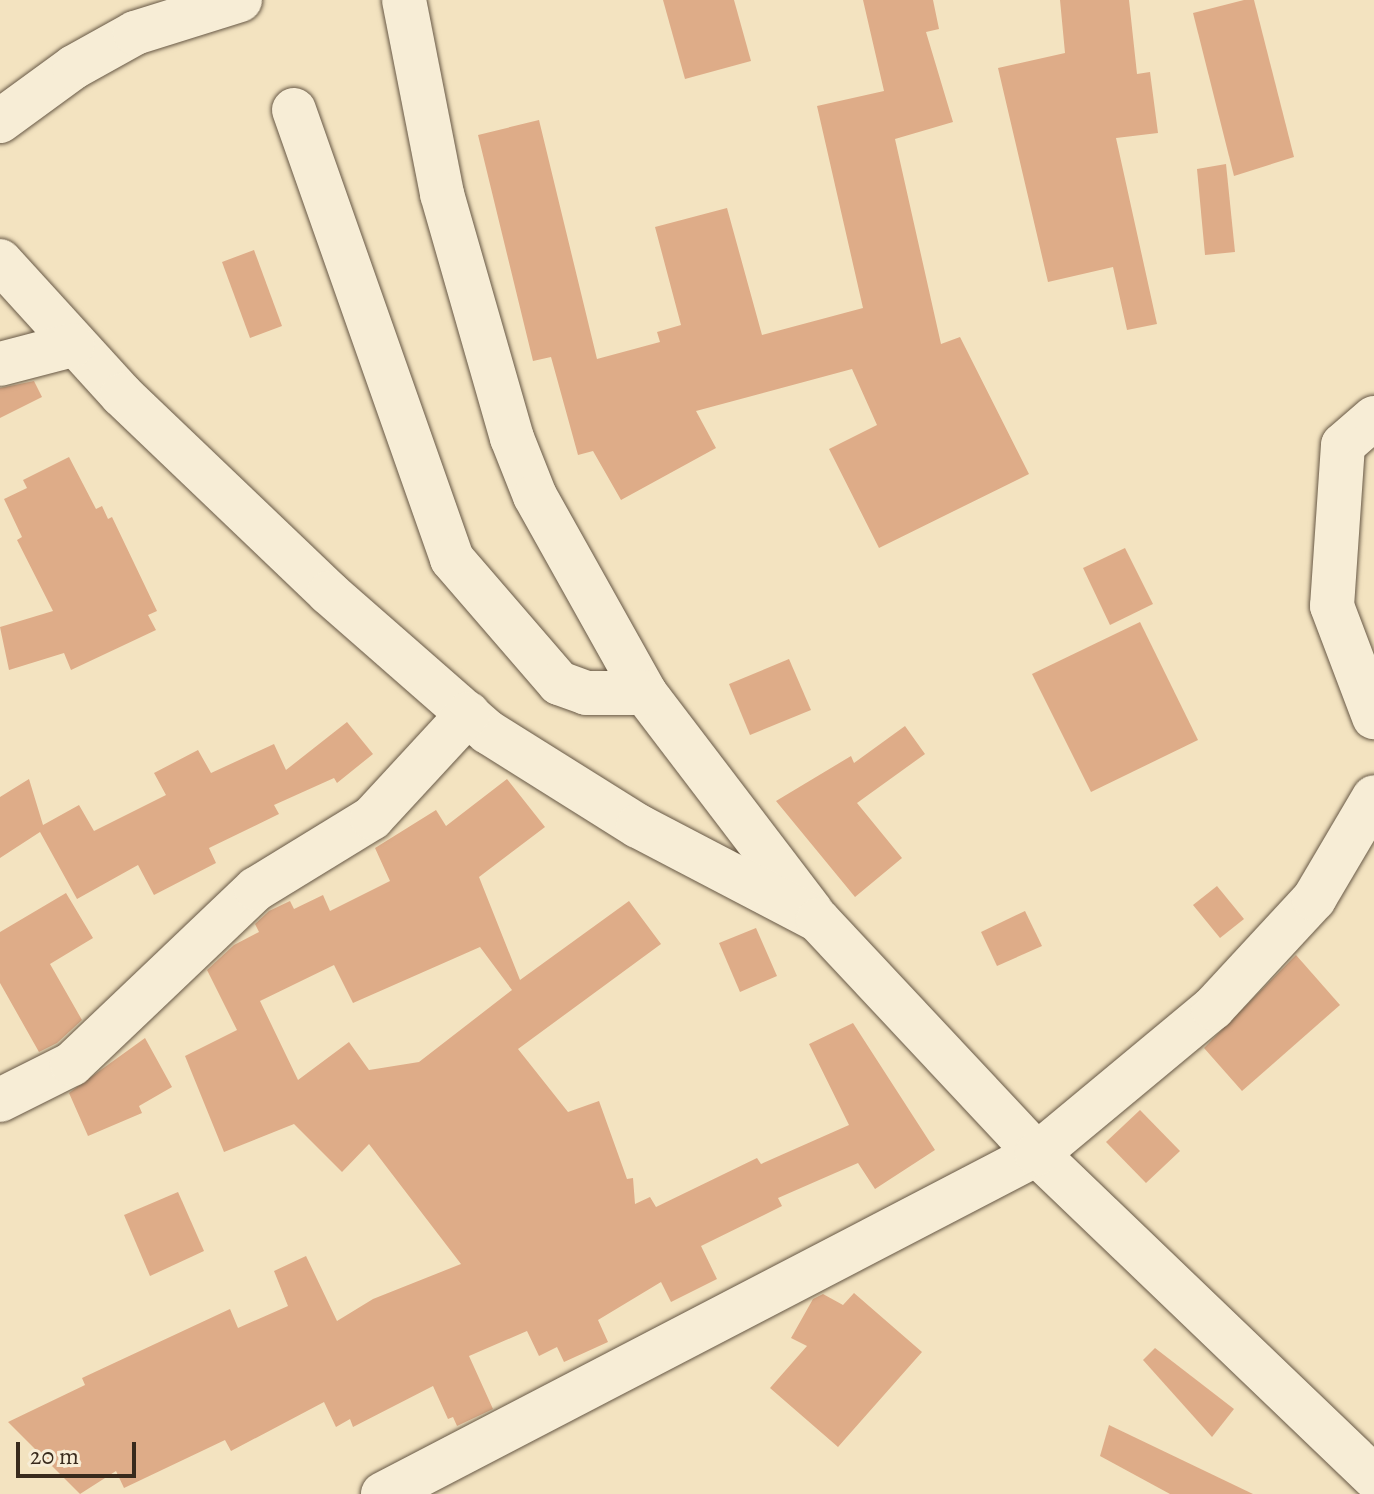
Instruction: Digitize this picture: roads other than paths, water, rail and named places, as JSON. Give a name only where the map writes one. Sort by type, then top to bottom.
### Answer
[{"type":"street","points":[[0,121],[74,67],[135,33],[240,0]]},
{"type":"street","points":[[404,0],[442,194],[512,438],[535,496],[645,693],[818,920],[1037,1154],[1374,1477]]},
{"type":"street","points":[[294,110],[452,559],[559,683],[586,693],[645,693]]},
{"type":"street","points":[[0,261],[73,345],[329,593],[468,714],[638,826],[818,920]]},
{"type":"street","points":[[0,364],[73,345]]},
{"type":"street","points":[[1374,418],[1343,445],[1332,606],[1374,717]]},
{"type":"street","points":[[0,1100],[72,1064],[256,889],[372,818],[468,714]]},
{"type":"street","points":[[383,1494],[1037,1154],[1213,1008],[1314,899],[1374,797]]}]
